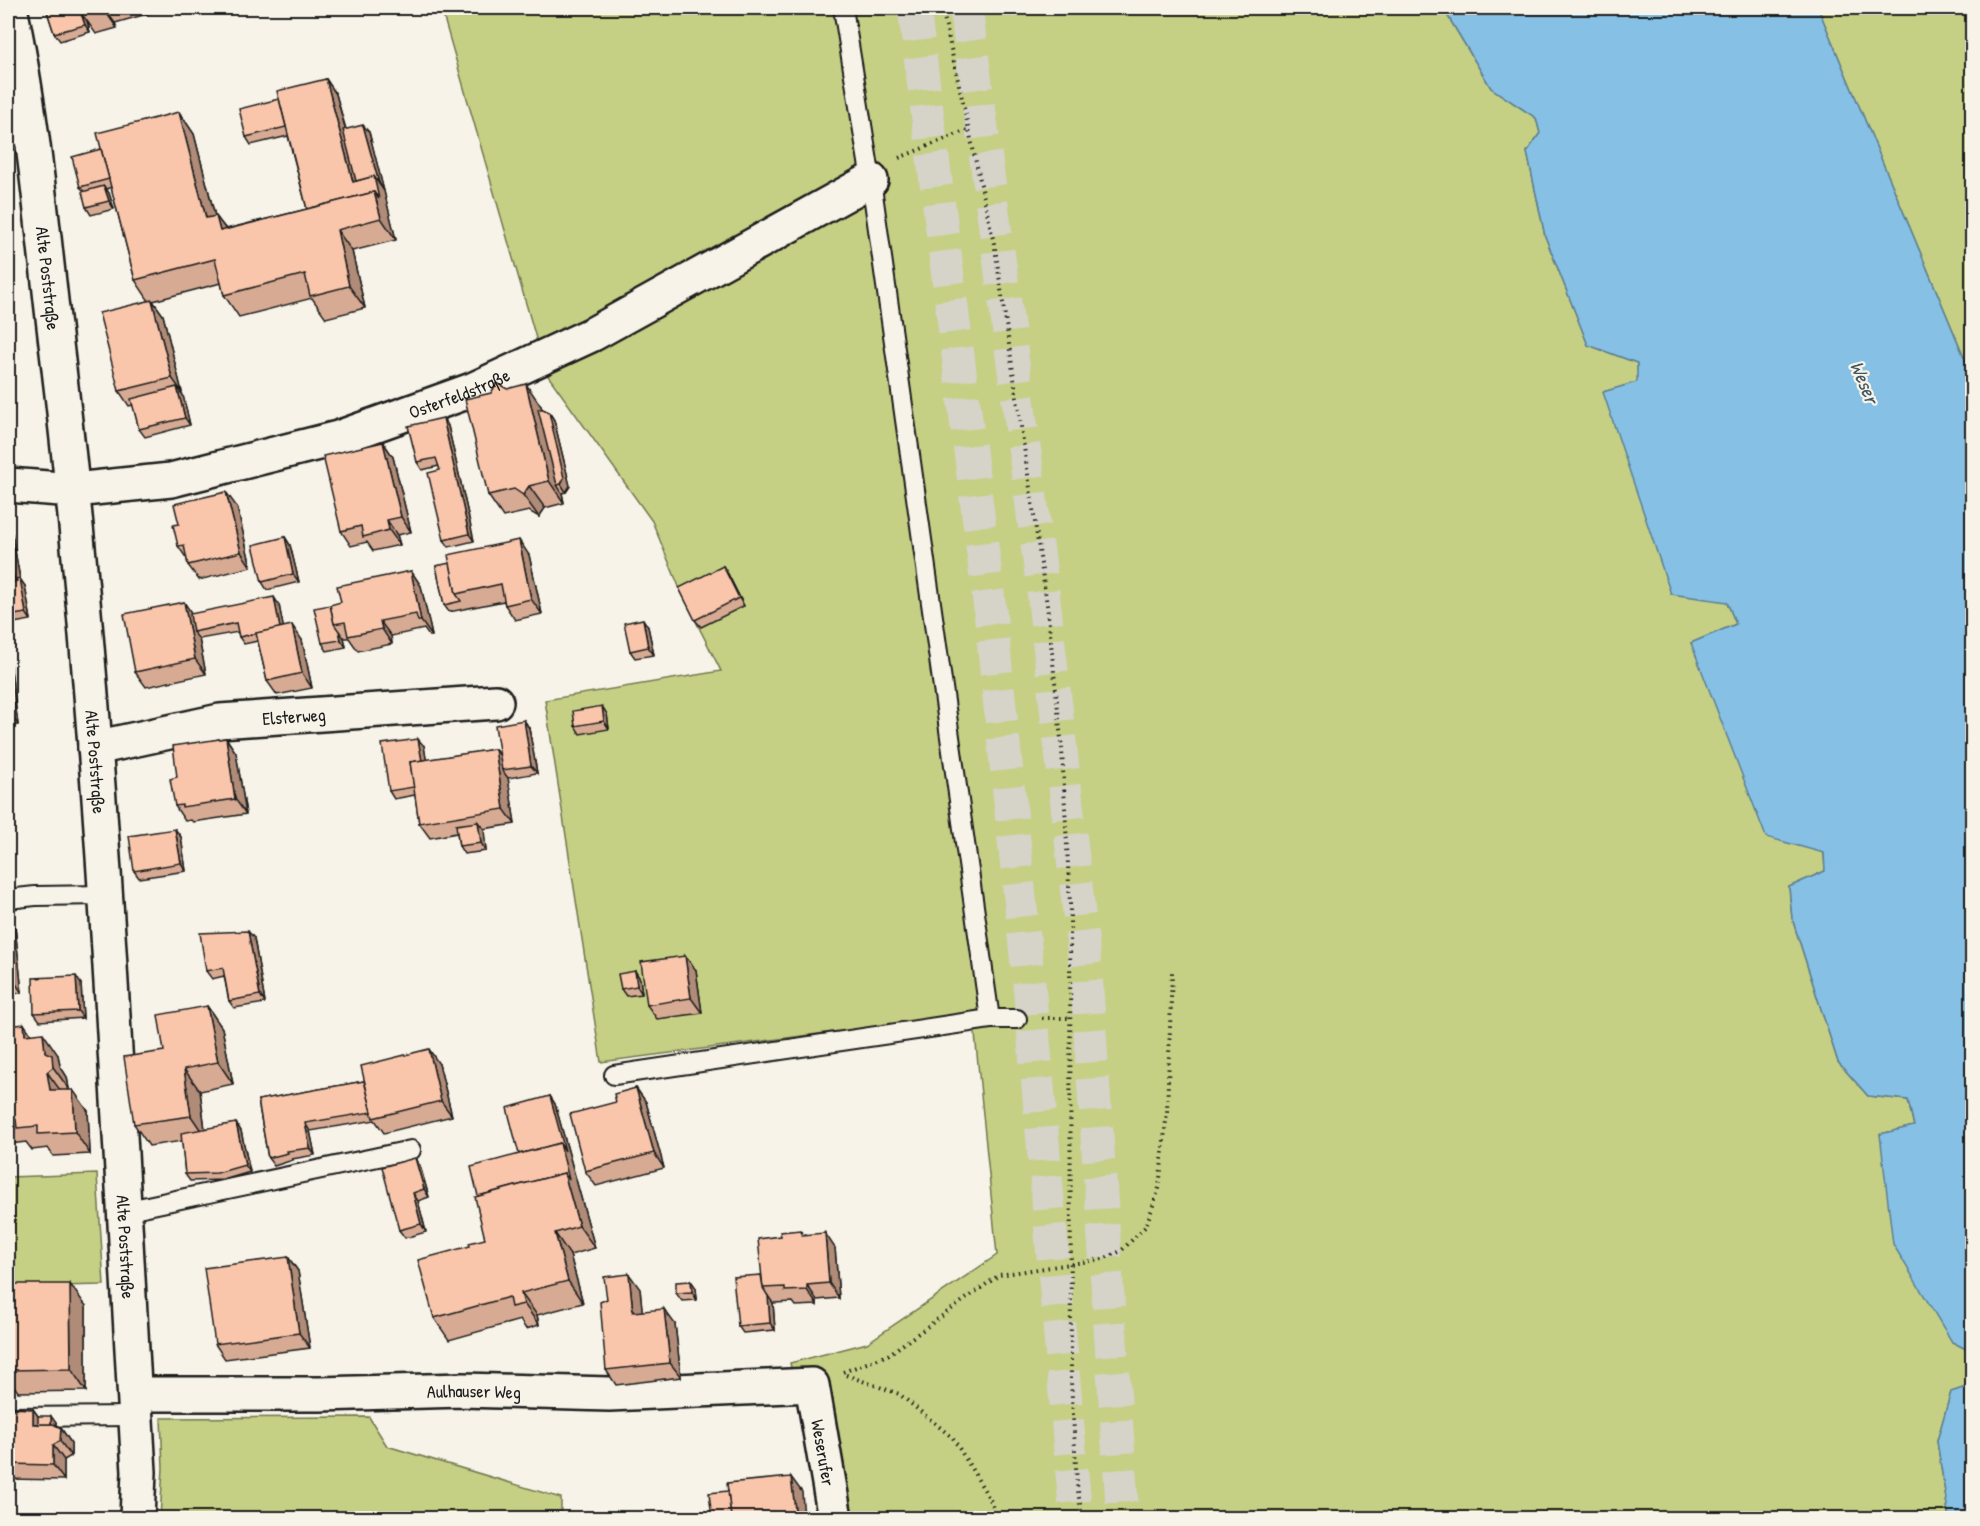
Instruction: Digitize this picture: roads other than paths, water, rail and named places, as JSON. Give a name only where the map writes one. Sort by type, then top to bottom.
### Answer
[{"type":"street","name":"Alte Poststraße","points":[[10,8],[30,129],[74,490],[105,895],[139,1472],[137,1518]]},
{"type":"street","name":"Osterfeldstraße","points":[[8,485],[74,490],[171,480],[338,438],[472,390],[592,334],[871,180]]},
{"type":"street","name":"Elsterweg","points":[[95,748],[220,721],[496,702]]},
{"type":"street","name":"Aulhauser Weg","points":[[135,1405],[320,1394],[463,1390],[609,1394],[812,1385]]},
{"type":"street","name":"Weserufer","points":[[812,1385],[835,1518]]},
{"type":"lane","points":[[843,8],[871,180],[990,1019]]},
{"type":"lane","points":[[8,899],[35,896],[105,895]]},
{"type":"lane","points":[[614,1075],[990,1019],[1017,1019]]},
{"type":"lane","points":[[124,1211],[411,1150]]},
{"type":"lane","points":[[8,1417],[135,1405]]},
{"type":"water","name":"Weser","points":[[1443,8],[1818,8],[1972,376],[1972,1352],[1952,1342],[1893,1244],[1880,1134],[1914,1126],[1908,1100],[1868,1096],[1838,1062],[1792,918],[1789,887],[1825,871],[1824,853],[1766,837],[1691,643],[1736,624],[1727,602],[1671,594],[1603,392],[1637,382],[1637,363],[1588,345],[1545,236],[1527,152],[1540,133],[1536,118],[1491,88]]},
{"type":"water","points":[[1972,1385],[1972,1518],[1949,1518],[1937,1441],[1951,1392]]},
{"type":"tunnel","points":[[914,8],[989,601],[1029,984],[1076,1518]]},
{"type":"tunnel","points":[[966,8],[1042,582],[1086,974],[1123,1518]]}]
